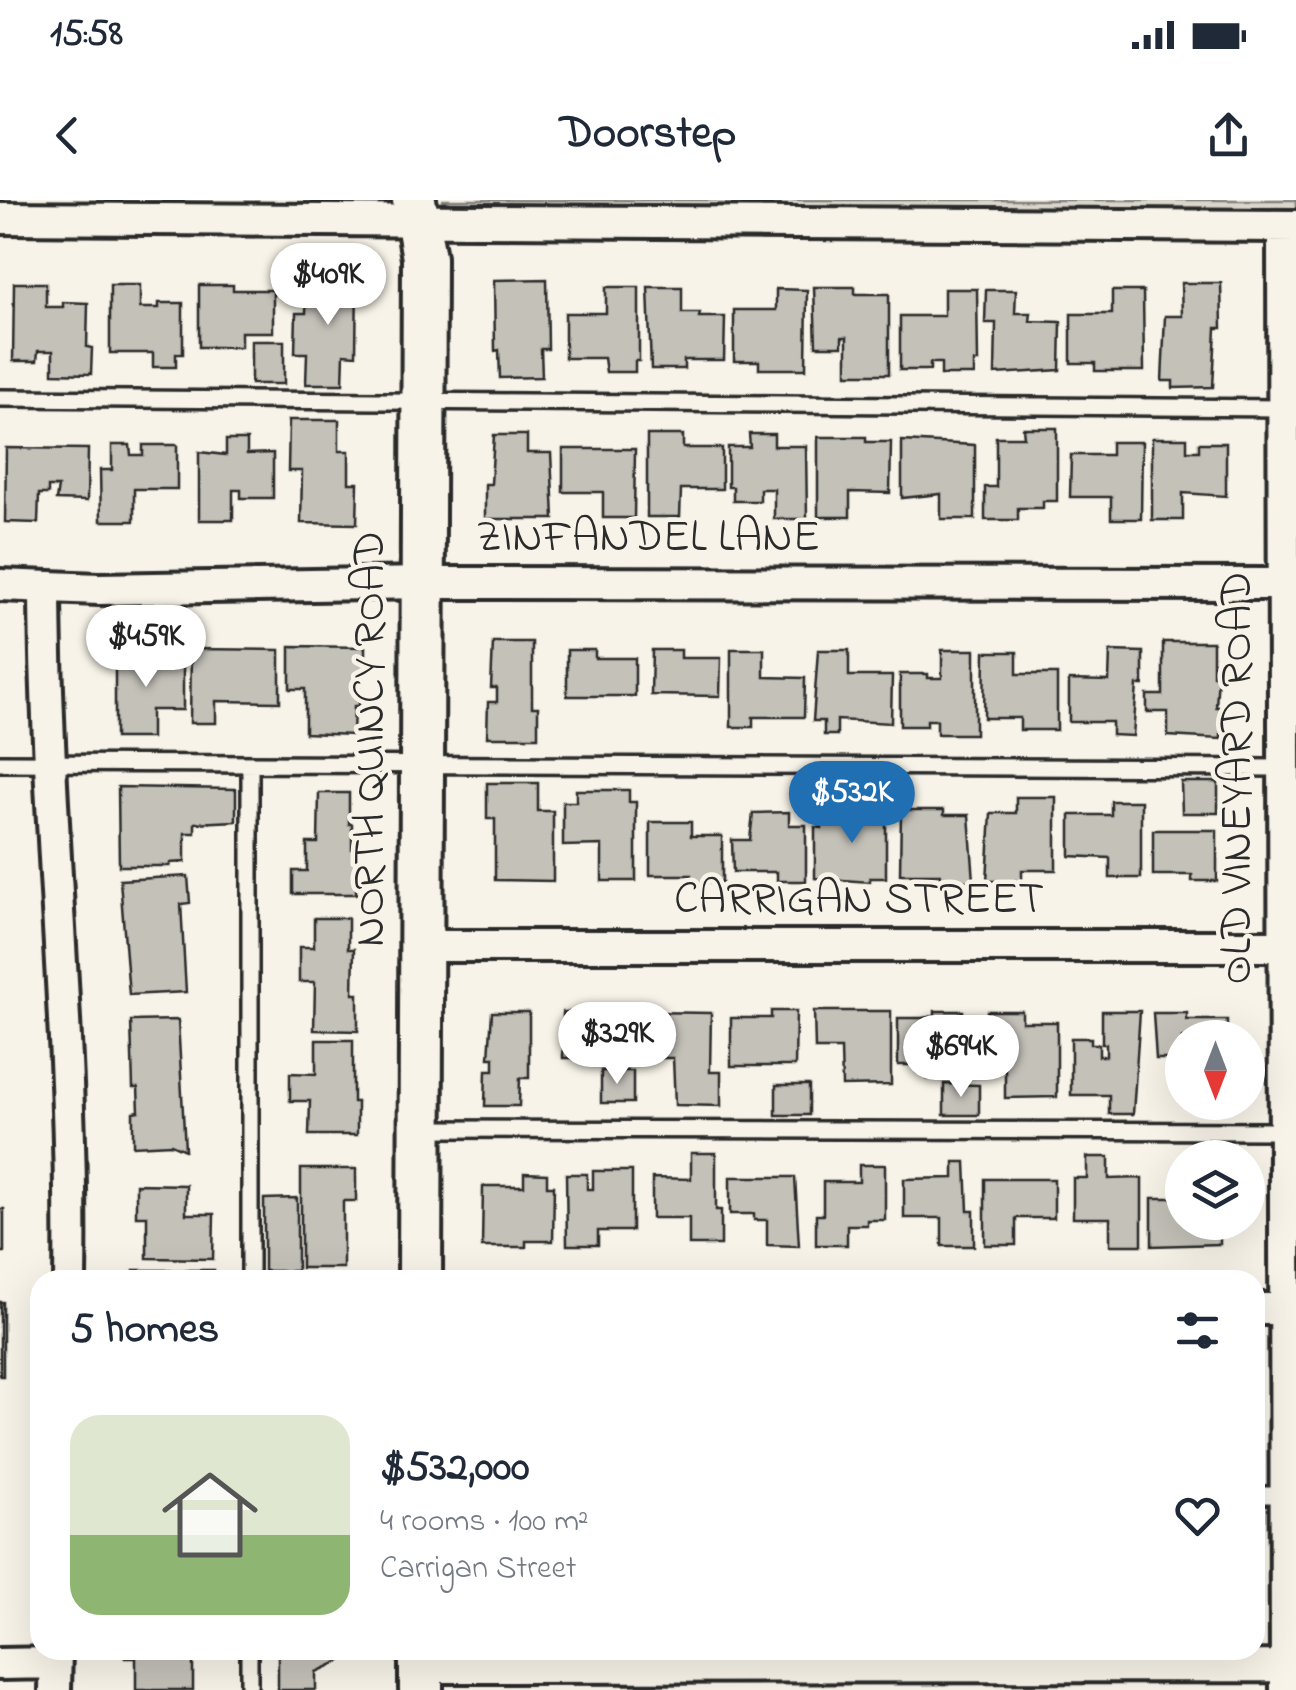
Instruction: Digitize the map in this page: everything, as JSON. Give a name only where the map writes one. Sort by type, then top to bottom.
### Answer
[{"type":"street","points":[[0,218],[416,210],[1290,226]]},
{"type":"street","name":"NORTH QUINCY ROAD","points":[[416,210],[424,258],[420,1270]]},
{"type":"street","name":"OLD VINEYARD ROAD","points":[[1286,1678],[1291,1546],[1279,1495],[1279,1309],[1290,1131],[1290,226]]},
{"type":"street","name":"ZINFANDEL LANE","points":[[0,586],[1290,584]]},
{"type":"street","points":[[45,588],[49,763],[67,1060],[70,1270]]},
{"type":"street","name":"CARRIGAN STREET","points":[[421,946],[1290,946]]},
{"type":"street","points":[[0,1664],[55,1668]]},
{"type":"street","points":[[421,1669],[1286,1678]]},
{"type":"lane","points":[[0,398],[1290,408]]},
{"type":"lane","points":[[0,763],[1290,768]]},
{"type":"lane","points":[[250,764],[250,1270]]},
{"type":"lane","points":[[420,1129],[1290,1131]]},
{"type":"lane","points":[[249,1660],[249,1690]]},
{"type":"shaded area","points":[[442,200],[1296,200],[1296,211],[459,207]]},
{"type":"building","points":[[307,277],[357,277],[356,355],[344,354],[343,384],[306,384],[307,353],[295,353],[296,313],[306,313]]},
{"type":"building","points":[[547,279],[548,349],[541,349],[542,377],[500,378],[499,350],[495,351],[494,280]]},
{"type":"building","points":[[14,283],[46,283],[46,307],[63,307],[63,302],[88,303],[91,374],[53,373],[53,351],[38,351],[37,361],[13,361]]},
{"type":"building","points":[[1181,283],[1221,283],[1222,328],[1216,328],[1213,387],[1173,388],[1173,381],[1162,381],[1165,316],[1182,316]]},
{"type":"building","points":[[110,285],[140,285],[140,308],[183,303],[183,354],[176,354],[176,367],[153,367],[153,353],[110,353]]},
{"type":"building","points":[[199,285],[273,290],[273,332],[241,332],[241,347],[199,347]]},
{"type":"building","points":[[606,287],[639,287],[639,361],[635,361],[635,372],[606,372],[604,358],[565,358],[565,313],[606,313]]},
{"type":"building","points":[[648,287],[682,287],[682,313],[725,317],[724,360],[684,360],[684,369],[651,369]]},
{"type":"building","points":[[814,287],[855,287],[855,294],[889,294],[889,374],[847,374],[847,337],[842,337],[842,346],[816,346]]},
{"type":"building","points":[[776,289],[807,290],[806,369],[759,369],[759,361],[734,361],[734,310],[776,310]]},
{"type":"building","points":[[944,289],[977,289],[978,362],[974,362],[974,375],[941,375],[941,363],[930,363],[930,370],[900,370],[900,316],[944,316]]},
{"type":"building","points":[[986,290],[1016,290],[1015,313],[1031,313],[1030,321],[1061,322],[1060,370],[995,374],[996,323],[985,323]]},
{"type":"building","points":[[1112,291],[1143,291],[1144,371],[1095,371],[1095,363],[1071,363],[1071,314],[1112,314]]},
{"type":"building","points":[[251,341],[284,341],[284,384],[251,384]]},
{"type":"building","points":[[289,420],[339,420],[339,451],[349,451],[349,483],[358,483],[357,524],[301,523],[302,471],[288,471]]},
{"type":"building","points":[[1023,428],[1057,428],[1057,501],[1043,501],[1043,508],[1018,508],[1018,520],[985,520],[985,487],[996,487],[996,437],[1024,437]]},
{"type":"building","points":[[749,434],[774,434],[774,446],[806,446],[807,519],[774,519],[774,489],[760,489],[760,501],[733,501],[733,487],[728,487],[728,447],[750,447]]},
{"type":"building","points":[[494,435],[527,435],[527,453],[551,453],[554,519],[485,519],[485,484],[491,484]]},
{"type":"building","points":[[647,435],[683,435],[683,448],[722,448],[722,489],[681,489],[680,517],[647,517]]},
{"type":"building","points":[[818,437],[866,437],[866,442],[891,442],[890,493],[850,492],[850,517],[818,517]]},
{"type":"building","points":[[1152,438],[1187,438],[1187,451],[1199,451],[1199,443],[1226,443],[1226,496],[1183,493],[1183,520],[1152,520]]},
{"type":"building","points":[[226,440],[247,440],[247,454],[273,453],[273,498],[241,498],[241,490],[233,490],[233,520],[199,520],[199,452],[226,455]]},
{"type":"building","points":[[902,441],[975,445],[975,519],[941,519],[941,494],[902,498]]},
{"type":"building","points":[[1111,442],[1142,442],[1141,519],[1111,519],[1111,497],[1070,497],[1071,455],[1111,455]]},
{"type":"building","points":[[112,445],[130,445],[131,455],[143,455],[143,445],[177,445],[177,489],[134,489],[134,521],[101,521],[100,470],[112,470]]},
{"type":"building","points":[[6,448],[88,449],[87,501],[56,500],[58,487],[48,487],[48,494],[39,494],[38,523],[5,522]]},
{"type":"building","points":[[563,449],[635,449],[634,518],[603,518],[603,492],[563,492]]},
{"type":"building","points":[[493,642],[532,642],[532,707],[538,707],[538,737],[487,737],[488,702],[497,702],[497,688],[491,688]]},
{"type":"building","points":[[1163,642],[1213,642],[1221,739],[1168,736],[1168,712],[1147,712],[1147,695],[1163,695]]},
{"type":"building","points":[[290,646],[365,647],[365,672],[359,672],[359,706],[354,706],[353,735],[305,733],[305,689],[290,689]]},
{"type":"building","points":[[191,649],[280,650],[280,702],[216,701],[216,723],[190,723]]},
{"type":"building","points":[[731,649],[764,649],[764,677],[805,678],[804,717],[753,717],[753,727],[731,727]]},
{"type":"building","points":[[567,650],[595,650],[595,658],[635,658],[635,696],[567,696]]},
{"type":"building","points":[[652,650],[681,650],[681,658],[721,658],[720,696],[651,695]]},
{"type":"building","points":[[818,650],[849,650],[849,676],[892,676],[891,723],[837,720],[837,735],[824,735],[824,721],[813,721]]},
{"type":"building","points":[[942,650],[975,650],[975,734],[937,734],[937,720],[927,720],[927,726],[900,726],[900,674],[942,678]]},
{"type":"building","points":[[1110,651],[1143,652],[1143,685],[1137,685],[1133,736],[1112,735],[1112,722],[1069,722],[1069,680],[1109,681]]},
{"type":"building","points":[[183,652],[183,710],[151,710],[151,738],[115,738],[115,654]]},
{"type":"building","points":[[985,652],[1017,652],[1017,674],[1057,674],[1057,730],[1020,730],[1020,718],[984,718]]},
{"type":"building","points":[[1181,782],[1218,782],[1218,813],[1182,813]]},
{"type":"building","points":[[487,783],[538,783],[538,811],[553,811],[553,881],[495,880],[495,819],[487,819]]},
{"type":"building","points":[[118,787],[236,789],[236,821],[195,823],[195,833],[185,833],[185,862],[170,866],[119,866]]},
{"type":"building","points":[[576,790],[629,790],[629,802],[636,802],[636,881],[602,881],[602,845],[563,846],[563,802],[576,802]]},
{"type":"building","points":[[319,793],[349,793],[352,849],[356,849],[356,894],[293,894],[293,871],[307,871],[307,843],[318,843]]},
{"type":"building","points":[[1016,797],[1056,797],[1056,870],[1022,870],[1022,881],[987,881],[991,813],[1016,813]]},
{"type":"building","points":[[1111,801],[1141,801],[1141,878],[1110,878],[1110,858],[1070,856],[1070,815],[1111,815]]},
{"type":"building","points":[[859,807],[886,807],[886,878],[870,878],[870,882],[815,878],[815,827],[822,828],[822,813],[859,813]]},
{"type":"building","points":[[901,810],[944,810],[944,815],[969,815],[974,881],[940,881],[940,874],[900,874]]},
{"type":"building","points":[[789,812],[789,825],[806,825],[806,881],[777,881],[777,872],[733,872],[732,840],[750,840],[753,813]]},
{"type":"building","points":[[650,822],[691,822],[691,836],[722,836],[722,882],[691,882],[691,875],[650,875]]},
{"type":"building","points":[[1153,830],[1217,830],[1217,881],[1192,881],[1192,875],[1153,875]]},
{"type":"building","points":[[188,876],[190,903],[181,904],[186,992],[129,995],[120,880]]},
{"type":"building","points":[[314,918],[348,918],[348,949],[354,949],[353,994],[358,994],[358,1031],[314,1030],[315,982],[299,982],[299,947],[314,947]]},
{"type":"building","points":[[771,1011],[796,1011],[795,1066],[731,1066],[731,1018],[771,1018]]},
{"type":"building","points":[[814,1011],[891,1011],[891,1085],[842,1086],[841,1049],[815,1049]]},
{"type":"building","points":[[935,1011],[963,1011],[963,1066],[956,1066],[956,1079],[927,1079],[927,1065],[898,1065],[898,1018],[935,1016]]},
{"type":"building","points":[[987,1011],[1022,1011],[1022,1022],[1057,1022],[1057,1097],[1005,1098],[1005,1063],[987,1063]]},
{"type":"building","points":[[1102,1011],[1140,1011],[1133,1114],[1109,1114],[1109,1095],[1071,1095],[1071,1038],[1091,1038],[1091,1044],[1099,1044],[1099,1056],[1106,1056]]},
{"type":"building","points":[[492,1012],[529,1012],[529,1078],[520,1078],[519,1106],[485,1106],[486,1070],[494,1070],[494,1058],[489,1058]]},
{"type":"building","points":[[563,1012],[591,1012],[591,1019],[632,1020],[632,1058],[563,1058]]},
{"type":"building","points":[[647,1012],[711,1013],[710,1072],[721,1072],[721,1106],[675,1105],[673,1058],[647,1058]]},
{"type":"building","points":[[1153,1013],[1187,1013],[1187,1020],[1165,1020],[1165,1059],[1156,1059]]},
{"type":"building","points":[[178,1020],[185,1150],[171,1144],[133,1146],[133,1112],[139,1111],[138,1088],[133,1088],[131,1021]]},
{"type":"building","points":[[316,1040],[353,1040],[357,1135],[309,1135],[310,1101],[290,1101],[290,1073],[316,1074]]},
{"type":"building","points":[[601,1071],[633,1071],[633,1103],[601,1103]]},
{"type":"building","points":[[944,1084],[979,1085],[979,1115],[944,1115]]},
{"type":"building","points":[[776,1085],[809,1085],[809,1115],[776,1115]]},
{"type":"building","points":[[691,1153],[716,1153],[716,1210],[721,1210],[721,1245],[689,1245],[689,1218],[652,1218],[652,1178],[691,1179]]},
{"type":"building","points":[[1087,1157],[1109,1157],[1109,1179],[1142,1178],[1142,1245],[1110,1245],[1110,1218],[1073,1218],[1073,1178],[1087,1178]]},
{"type":"building","points":[[954,1162],[966,1162],[968,1211],[974,1211],[974,1246],[942,1246],[942,1218],[904,1218],[904,1179],[954,1178]]},
{"type":"building","points":[[859,1165],[885,1165],[885,1220],[847,1225],[847,1245],[816,1245],[816,1215],[823,1215],[823,1182],[859,1182]]},
{"type":"building","points":[[301,1169],[356,1169],[356,1201],[343,1201],[343,1268],[301,1268]]},
{"type":"building","points":[[593,1171],[632,1171],[632,1231],[598,1231],[598,1245],[567,1245],[566,1174],[587,1174],[587,1189],[593,1189]]},
{"type":"building","points":[[524,1173],[547,1174],[547,1186],[554,1186],[553,1241],[526,1241],[526,1247],[482,1247],[483,1186],[524,1186]]},
{"type":"building","points":[[730,1177],[795,1177],[799,1246],[767,1245],[767,1220],[754,1220],[754,1214],[730,1214]]},
{"type":"building","points":[[985,1179],[1054,1179],[1054,1218],[1016,1218],[1016,1245],[985,1245]]},
{"type":"building","points":[[136,1184],[186,1185],[186,1214],[214,1214],[213,1259],[147,1258],[147,1216],[136,1216]]},
{"type":"building","points":[[297,1198],[297,1270],[264,1270],[264,1199]]},
{"type":"building","points":[[1152,1198],[1165,1198],[1165,1240],[1220,1240],[1220,1244],[1152,1246]]},
{"type":"building","points":[[0,1209],[4,1209],[4,1252],[0,1252]]},
{"type":"building","points":[[3,1302],[3,1376],[0,1376]]},
{"type":"building","points":[[136,1660],[193,1660],[193,1690],[136,1690]]},
{"type":"building","points":[[278,1660],[343,1660],[316,1672],[316,1690],[278,1690]]}]
